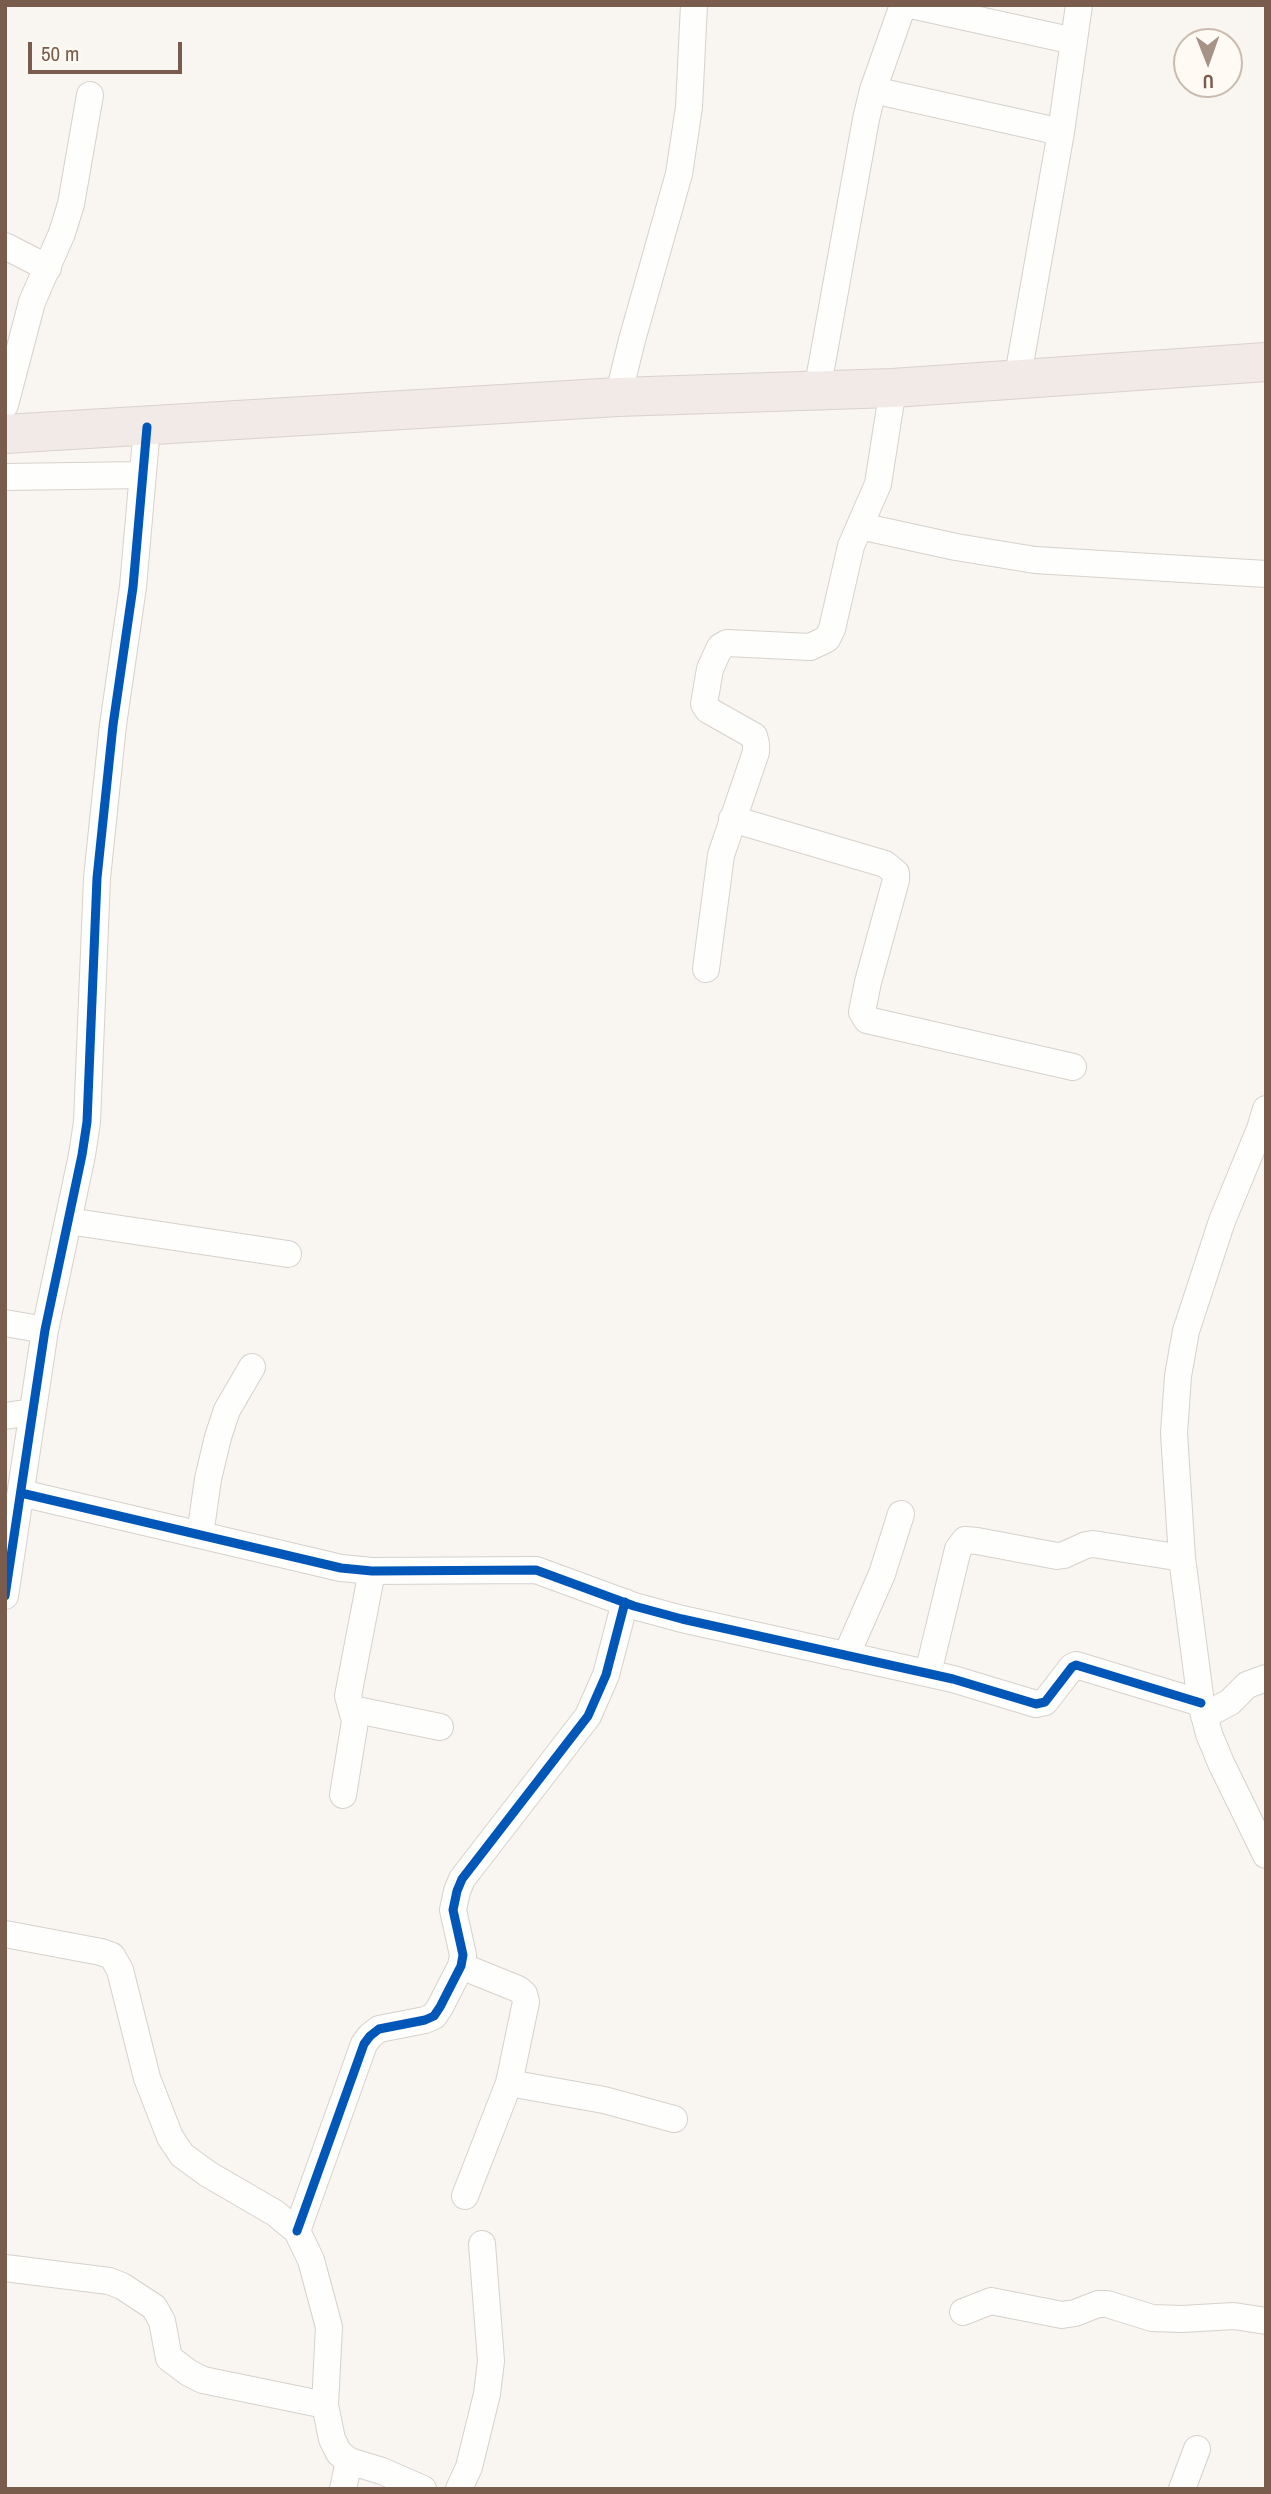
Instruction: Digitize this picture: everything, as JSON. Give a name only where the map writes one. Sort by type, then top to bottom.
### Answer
[{"type":"highway","points":[[5,434],[618,397],[1017,381],[1266,362]]},
{"type":"street","points":[[618,397],[679,174],[689,107],[694,5]]},
{"type":"street","points":[[817,391],[873,90],[903,5]]},
{"type":"street","points":[[911,5],[1074,41]]},
{"type":"street","points":[[1017,381],[1061,132],[1079,5]]},
{"type":"street","points":[[873,90],[1061,132]]},
{"type":"street","points":[[5,405],[32,302],[62,233],[71,204],[90,95]]},
{"type":"street","points":[[5,246],[48,268]]},
{"type":"street","points":[[706,970],[721,855],[757,744],[754,736],[708,710],[704,704],[710,669],[720,647],[727,643],[810,647],[827,639],[832,629],[851,546],[877,484],[893,388]]},
{"type":"street","points":[[5,1596],[46,1330],[87,1122],[97,878],[113,725],[133,587],[147,427]]},
{"type":"street","points":[[5,477],[143,475]]},
{"type":"street","points":[[860,526],[956,547],[1035,560],[1266,574]]},
{"type":"street","points":[[732,819],[884,864],[895,873],[896,880],[867,982],[862,1012],[867,1020],[1073,1067]]},
{"type":"street","points":[[1266,1109],[1222,1221],[1186,1331],[1178,1376],[1174,1433],[1182,1558],[1202,1709],[1221,1763],[1266,1856]]},
{"type":"street","points":[[68,1221],[288,1254]]},
{"type":"street","points":[[5,1323],[46,1330]]},
{"type":"street","points":[[200,1535],[208,1479],[218,1437],[227,1410],[252,1367]]},
{"type":"street","points":[[5,1416],[32,1412]]},
{"type":"street","points":[[21,1493],[341,1568],[372,1571],[536,1570],[629,1604],[682,1619],[928,1673],[1041,1704],[1076,1665],[1202,1709],[1230,1702],[1247,1685],[1266,1678]]},
{"type":"street","points":[[846,1656],[882,1574],[901,1514]]},
{"type":"street","points":[[928,1673],[958,1549],[965,1541],[1057,1556],[1093,1544],[1182,1558]]},
{"type":"street","points":[[343,1795],[355,1721],[348,1696],[372,1571]]},
{"type":"street","points":[[297,2231],[364,2044],[379,2029],[425,2021],[433,2016],[461,1966],[464,1950],[453,1910],[457,1891],[463,1879],[588,1716],[606,1675],[629,1604]]},
{"type":"street","points":[[352,1709],[440,1727]]},
{"type":"street","points":[[5,1934],[101,1951],[112,1956],[120,1970],[147,2078],[170,2137],[182,2155],[208,2174],[275,2213],[297,2231],[311,2260],[329,2327],[325,2405],[332,2439],[339,2453],[349,2461],[382,2471],[423,2489]]},
{"type":"street","points":[[461,1966],[518,1989],[524,1994],[526,2002],[509,2083],[465,2196]]},
{"type":"street","points":[[509,2083],[604,2100],[674,2119]]},
{"type":"street","points":[[459,2489],[469,2468],[487,2393],[491,2361],[482,2244]]},
{"type":"street","points":[[5,2267],[109,2281],[122,2286],[148,2302],[159,2313],[166,2353],[173,2363],[189,2373],[203,2380],[325,2405]]},
{"type":"street","points":[[963,2312],[991,2301],[1062,2315],[1098,2304],[1107,2304],[1152,2318],[1234,2316],[1266,2322]]},
{"type":"street","points":[[1182,2489],[1197,2449]]},
{"type":"street","points":[[343,2489],[349,2461]]},
{"type":"cycle path","points":[[5,1596],[45,1330],[87,1122],[97,878],[113,725],[133,587],[147,427]]},
{"type":"cycle path","points":[[21,1493],[341,1568],[372,1571],[536,1570],[634,1606],[682,1619],[953,1679],[1036,1704],[1045,1702],[1076,1665],[1201,1703]]},
{"type":"cycle path","points":[[297,2231],[364,2044],[379,2029],[425,2020],[434,2016],[440,2007],[461,1966],[463,1955],[453,1910],[462,1879],[588,1716],[606,1675],[625,1602]]}]
